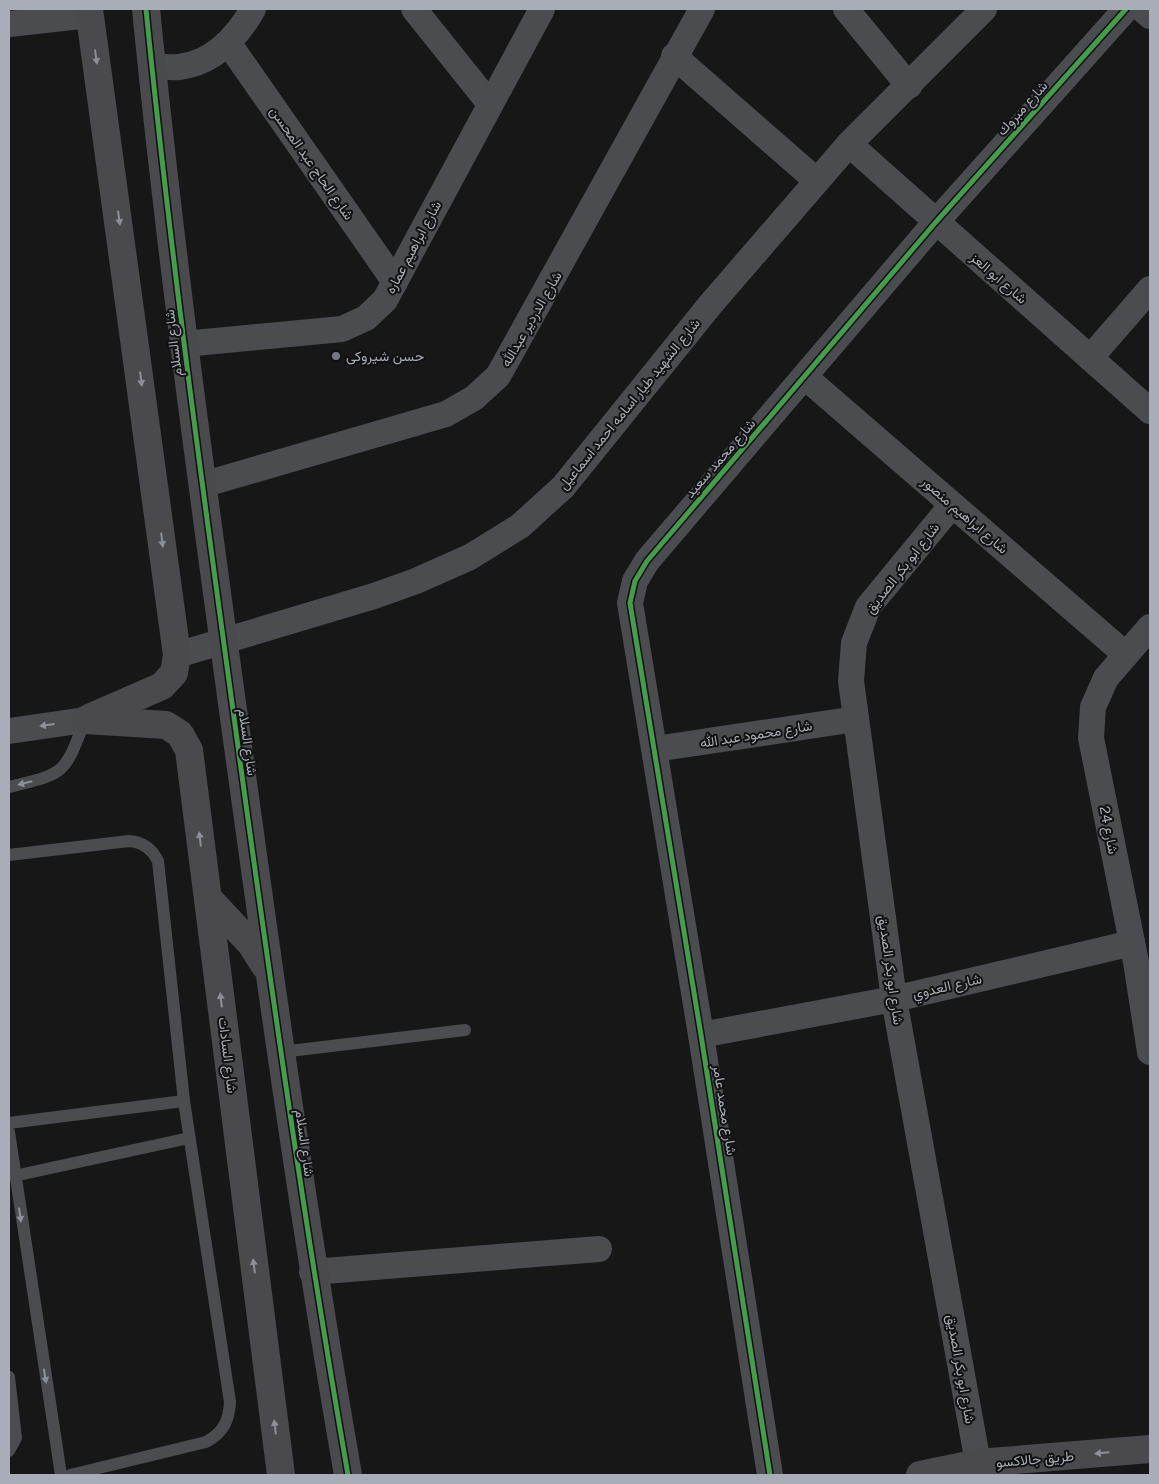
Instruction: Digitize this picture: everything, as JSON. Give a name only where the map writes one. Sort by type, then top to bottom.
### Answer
[{"type":"street","name":"شارع السلام","points":[[146,9],[184,344],[223,642],[312,1272],[348,1475]]},
{"type":"street","points":[[152,66],[179,67],[206,60],[229,44],[253,9]]},
{"type":"street","points":[[414,9],[490,104]]},
{"type":"street","name":"شارع ابراهيم عماره","points":[[184,344],[342,329],[366,318],[386,300],[542,9]]},
{"type":"street","name":"شارع الدردير عبدالله","points":[[202,485],[446,414],[474,398],[498,376],[516,349],[674,56],[702,9]]},
{"type":"street","points":[[846,9],[909,86]]},
{"type":"street","name":"شارع الشهيد طيار اسامه احمد اسماعيل","points":[[177,655],[374,596],[416,581],[470,557],[520,526],[564,487],[710,305],[849,144],[984,9]]},
{"type":"street","name":"شارع مبروك","points":[[936,223],[1126,9]]},
{"type":"street","points":[[1142,9],[1150,16]]},
{"type":"street","points":[[9,24],[90,12],[177,655],[174,673],[162,686],[85,720],[9,731]]},
{"type":"street","name":"شارع الحاج عبد المحسن","points":[[229,44],[395,282]]},
{"type":"street","points":[[674,56],[817,181]]},
{"type":"street","name":"شارع ابو العز","points":[[849,144],[1150,411]]},
{"type":"street","name":"شارع محمد سعيد","points":[[656,749],[630,603],[636,581],[647,561],[936,223]]},
{"type":"street","points":[[1090,358],[1150,290]]},
{"type":"street","name":"شارع ابراهيم منصور","points":[[805,377],[1125,654]]},
{"type":"street","name":"شارع ابو بكر الصديق","points":[[952,505],[868,608],[854,643],[851,681],[894,998],[978,1463]]},
{"type":"street","name":"شارع 24","points":[[1150,627],[1106,678],[1093,707],[1091,738],[1132,944],[1144,975],[1150,1052]]},
{"type":"street","name":"شارع محمود عبد الله","points":[[656,749],[856,719]]},
{"type":"street","name":"شارع السادات","points":[[85,720],[157,723],[173,728],[185,741],[189,750],[281,1475]]},
{"type":"street","name":"شارع محمد عامر","points":[[656,749],[770,1475]]},
{"type":"street","points":[[208,898],[252,944],[269,971]]},
{"type":"street","name":"شارع العدوي","points":[[702,1035],[894,998],[1132,944]]},
{"type":"street","points":[[312,1272],[599,1249]]},
{"type":"street","name":"طريق جالاكسو","points":[[920,1475],[978,1463],[1150,1449]]},
{"type":"lane","points":[[9,787],[46,778],[62,768],[69,760],[85,720]]},
{"type":"lane","points":[[9,855],[130,841],[144,845],[155,855],[160,878],[184,1102],[230,1402],[227,1422],[215,1437],[206,1442],[70,1475]]},
{"type":"lane","points":[[281,1052],[465,1030]]},
{"type":"lane","points":[[9,1123],[184,1102]]},
{"type":"lane","points":[[9,1132],[14,1176],[61,1475]]},
{"type":"lane","points":[[14,1176],[189,1138]]},
{"type":"lane","points":[[9,1377],[16,1427],[16,1438],[9,1451]]},
{"type":"cycle path","points":[[146,9],[166,190],[211,552],[275,1011],[348,1475]]},
{"type":"cycle path","points":[[770,1475],[701,1035],[630,603],[635,581],[647,561],[935,223],[1126,9]]},
{"type":"place","name":"حسن شيروكى","points":[[336,356]]}]
